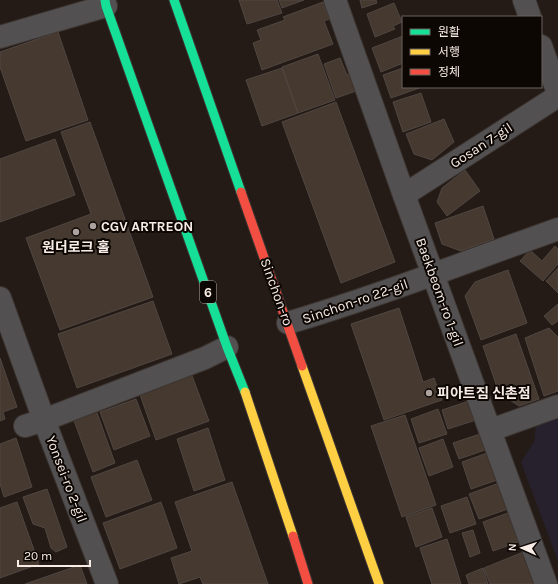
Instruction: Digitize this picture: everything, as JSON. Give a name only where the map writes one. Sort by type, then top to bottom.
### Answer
[{"type":"main road","name":"Sinchon-ro","points":[[174,0],[378,584]]},
{"type":"main road","name":"6","points":[[105,3],[227,346],[248,399],[308,584]]},
{"type":"street","name":"Baekbeom-ro 1-gil","points":[[335,0],[546,584]]},
{"type":"street","points":[[524,0],[530,16]]},
{"type":"street","points":[[0,37],[105,3]]},
{"type":"street","points":[[542,49],[558,94]]},
{"type":"street","name":"Gosan 7-gil","points":[[404,194],[558,94]]},
{"type":"street","name":"Sinchon-ro 22-gil","points":[[288,323],[321,313],[558,229]]},
{"type":"street","name":"Yonsei-ro 2-gil","points":[[0,298],[34,423],[107,584]]},
{"type":"street","points":[[34,423],[205,358],[227,346]]},
{"type":"street","points":[[491,430],[558,406]]},
{"type":"shaded area","points":[[558,418],[558,561],[521,462],[534,442],[536,426]]},
{"type":"building","points":[[239,0],[277,0],[282,13],[247,24]]},
{"type":"building","points":[[279,0],[304,0],[282,8]]},
{"type":"building","points":[[360,0],[376,0],[377,3],[362,8]]},
{"type":"building","points":[[323,2],[329,19],[324,21],[333,44],[262,70],[253,43],[261,40],[257,30],[285,20],[283,17]]},
{"type":"building","points":[[394,3],[402,22],[393,26],[395,29],[375,37],[367,14]]},
{"type":"building","points":[[58,32],[88,120],[26,141],[0,67],[0,52]]},
{"type":"building","points":[[402,36],[402,63],[381,72],[372,48]]},
{"type":"building","points":[[318,54],[335,100],[298,113],[282,67]]},
{"type":"building","points":[[340,58],[347,75],[353,73],[359,90],[336,98],[324,64]]},
{"type":"building","points":[[282,68],[298,113],[262,126],[246,80]]},
{"type":"building","points":[[402,68],[402,88],[419,88],[391,98],[383,75]]},
{"type":"building","points":[[421,93],[431,122],[403,132],[393,102]]},
{"type":"building","points":[[336,102],[395,262],[341,283],[282,122]]},
{"type":"building","points":[[444,119],[454,142],[432,160],[414,154],[406,134]]},
{"type":"building","name":"CGV ARTREON","points":[[90,122],[153,297],[60,330],[26,238],[91,214],[61,132]]},
{"type":"building","points":[[55,139],[75,195],[0,222],[0,159]]},
{"type":"building","points":[[465,170],[480,191],[447,216],[437,202],[442,188]]},
{"type":"building","points":[[483,206],[494,239],[461,251],[442,244],[435,223]]},
{"type":"building","points":[[555,246],[558,249],[558,264],[543,281],[520,261],[530,250],[542,261]]},
{"type":"building","points":[[558,268],[558,293],[546,281]]},
{"type":"building","points":[[508,270],[527,323],[481,340],[465,296],[475,282]]},
{"type":"building","points":[[153,301],[172,354],[77,388],[58,334]]},
{"type":"building","points":[[558,304],[558,321],[552,325],[544,316]]},
{"type":"building","points":[[399,308],[423,382],[434,378],[442,400],[384,420],[351,324]]},
{"type":"building","points":[[549,328],[558,337],[558,391],[544,396],[525,338]]},
{"type":"building","points":[[516,334],[539,399],[519,406],[499,393],[483,346]]},
{"type":"building","points":[[0,358],[17,407],[3,412],[5,419],[0,421]]},
{"type":"building","points":[[191,373],[209,421],[156,440],[139,392]]},
{"type":"building","points":[[136,399],[150,436],[114,450],[100,412]]},
{"type":"building","points":[[469,401],[476,420],[448,429],[442,410]]},
{"type":"building","points":[[438,409],[447,434],[419,443],[411,419]]},
{"type":"building","points":[[96,410],[115,463],[93,472],[73,418]]},
{"type":"building","points":[[405,415],[436,505],[402,517],[371,426]]},
{"type":"building","points":[[208,428],[225,480],[194,491],[177,439]]},
{"type":"building","points":[[483,433],[488,449],[459,459],[453,443]]},
{"type":"building","points":[[16,438],[32,487],[4,497],[0,484],[0,444]]},
{"type":"building","points":[[443,439],[453,467],[429,476],[419,448]]},
{"type":"building","points":[[490,452],[500,479],[471,489],[462,462]]},
{"type":"building","points":[[137,460],[152,500],[106,517],[91,477]]},
{"type":"building","points":[[232,482],[268,584],[203,584],[200,577],[179,584],[171,558],[192,551],[175,502]]},
{"type":"building","points":[[502,482],[511,508],[479,519],[469,494]]},
{"type":"building","points":[[47,489],[67,547],[56,552],[51,548],[45,528],[33,524],[23,497]]},
{"type":"building","points":[[467,497],[476,524],[450,533],[441,506]]},
{"type":"building","points":[[17,502],[39,564],[0,578],[0,508]]},
{"type":"building","points":[[161,502],[177,548],[120,569],[103,523]]},
{"type":"building","points":[[432,508],[442,537],[416,547],[406,517]]},
{"type":"building","points":[[508,513],[518,542],[493,551],[483,522]]},
{"type":"building","points":[[473,530],[480,553],[470,557],[462,533]]},
{"type":"building","points":[[447,539],[461,584],[432,584],[420,548]]},
{"type":"building","points":[[526,551],[538,582],[534,584],[490,584],[484,568]]},
{"type":"building","points":[[80,565],[87,584],[25,584]]},
{"type":"building","points":[[483,568],[488,584],[469,584],[466,575]]},
{"type":"traffic: fast","points":[[105,0],[227,347],[245,392]]},
{"type":"traffic: fast","points":[[174,0],[241,192]]},
{"type":"traffic: slow","points":[[302,366],[379,584]]},
{"type":"traffic: slow","points":[[245,392],[293,536]]},
{"type":"traffic: jam","points":[[241,192],[302,366]]},
{"type":"traffic: jam","points":[[293,536],[308,584]]},
{"type":"place","name":"CGV ARTREON","points":[[93,226]]},
{"type":"place","name":"원더로크 홀","points":[[76,232]]},
{"type":"place","name":"피아트짐 신촌점","points":[[429,393]]}]
